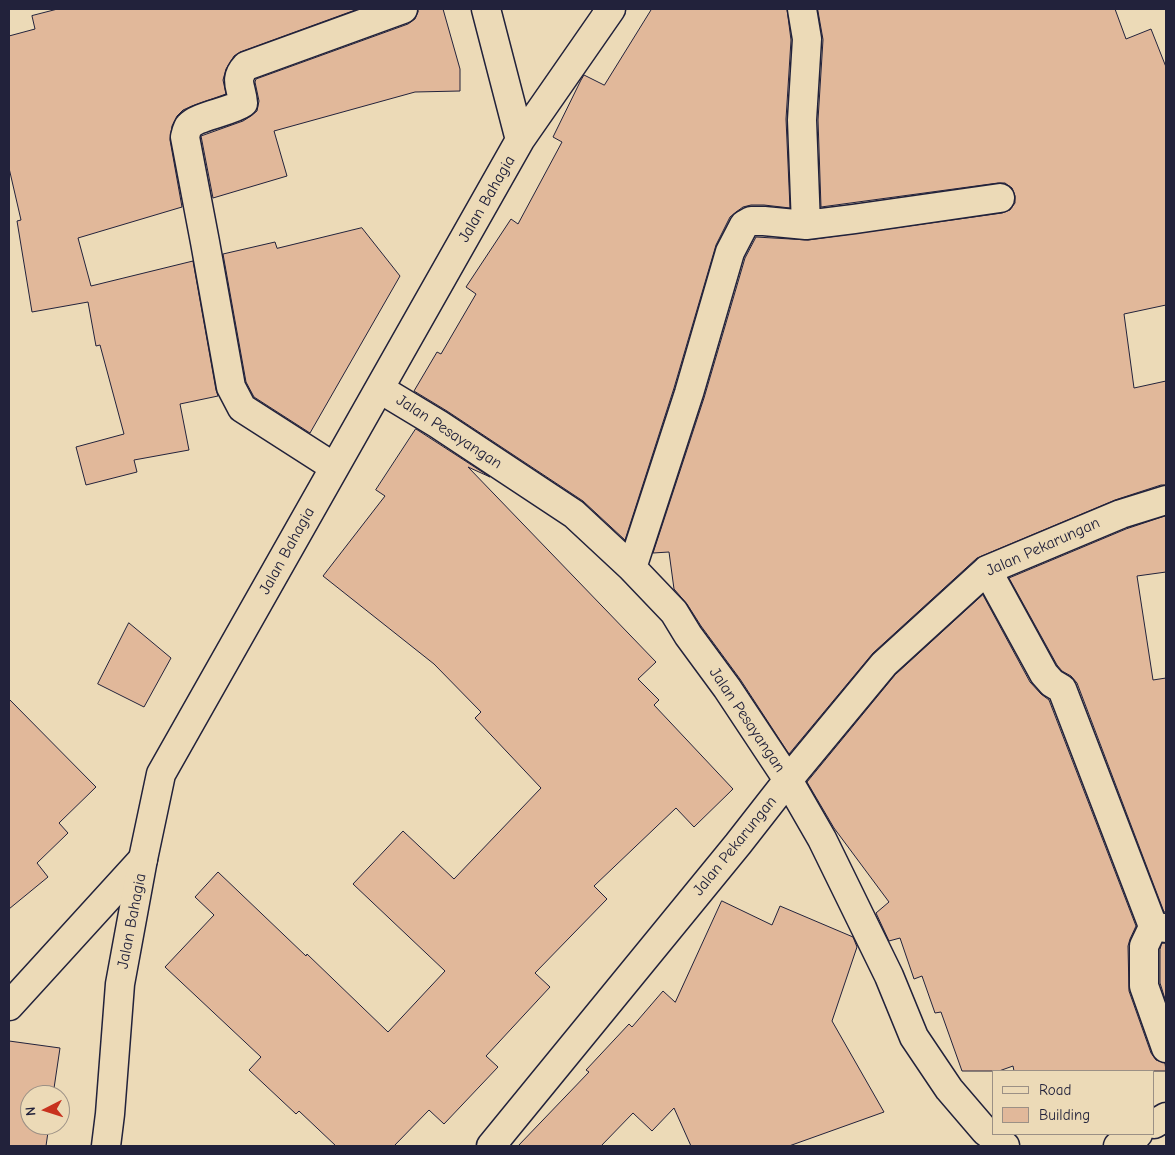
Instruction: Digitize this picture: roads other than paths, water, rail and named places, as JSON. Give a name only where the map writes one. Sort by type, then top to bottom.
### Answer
[{"type":"street","points":[[334,467],[242,408],[231,387],[185,137],[188,126],[195,121],[243,103],[238,80],[246,66],[403,9]]},
{"type":"street","points":[[486,9],[520,140]]},
{"type":"street","name":"Jalan Bahagia","points":[[106,1146],[120,984],[161,774],[520,140],[611,9]]},
{"type":"street","points":[[802,9],[808,39],[802,120],[806,224]]},
{"type":"street","points":[[632,568],[689,393],[730,252],[744,225],[751,221],[806,224],[854,219],[1000,198]]},
{"type":"street","name":"Jalan Pesayangan","points":[[380,389],[438,424],[574,514],[632,568],[674,612],[788,780],[822,839],[889,976],[914,1038],[949,1089],[985,1131],[1005,1146]]},
{"type":"street","name":"Jalan Pekarungan","points":[[491,1146],[884,664],[987,570],[1121,514],[1166,500]]},
{"type":"street","points":[[987,570],[1044,674],[1052,683],[1062,689],[1151,921],[1160,926],[1144,946],[1144,986],[1166,1048]]},
{"type":"street","points":[[9,1006],[143,859]]},
{"type":"street","points":[[1155,1123],[1166,1117]]},
{"type":"street","points":[[1118,1146],[1136,1135]]}]
